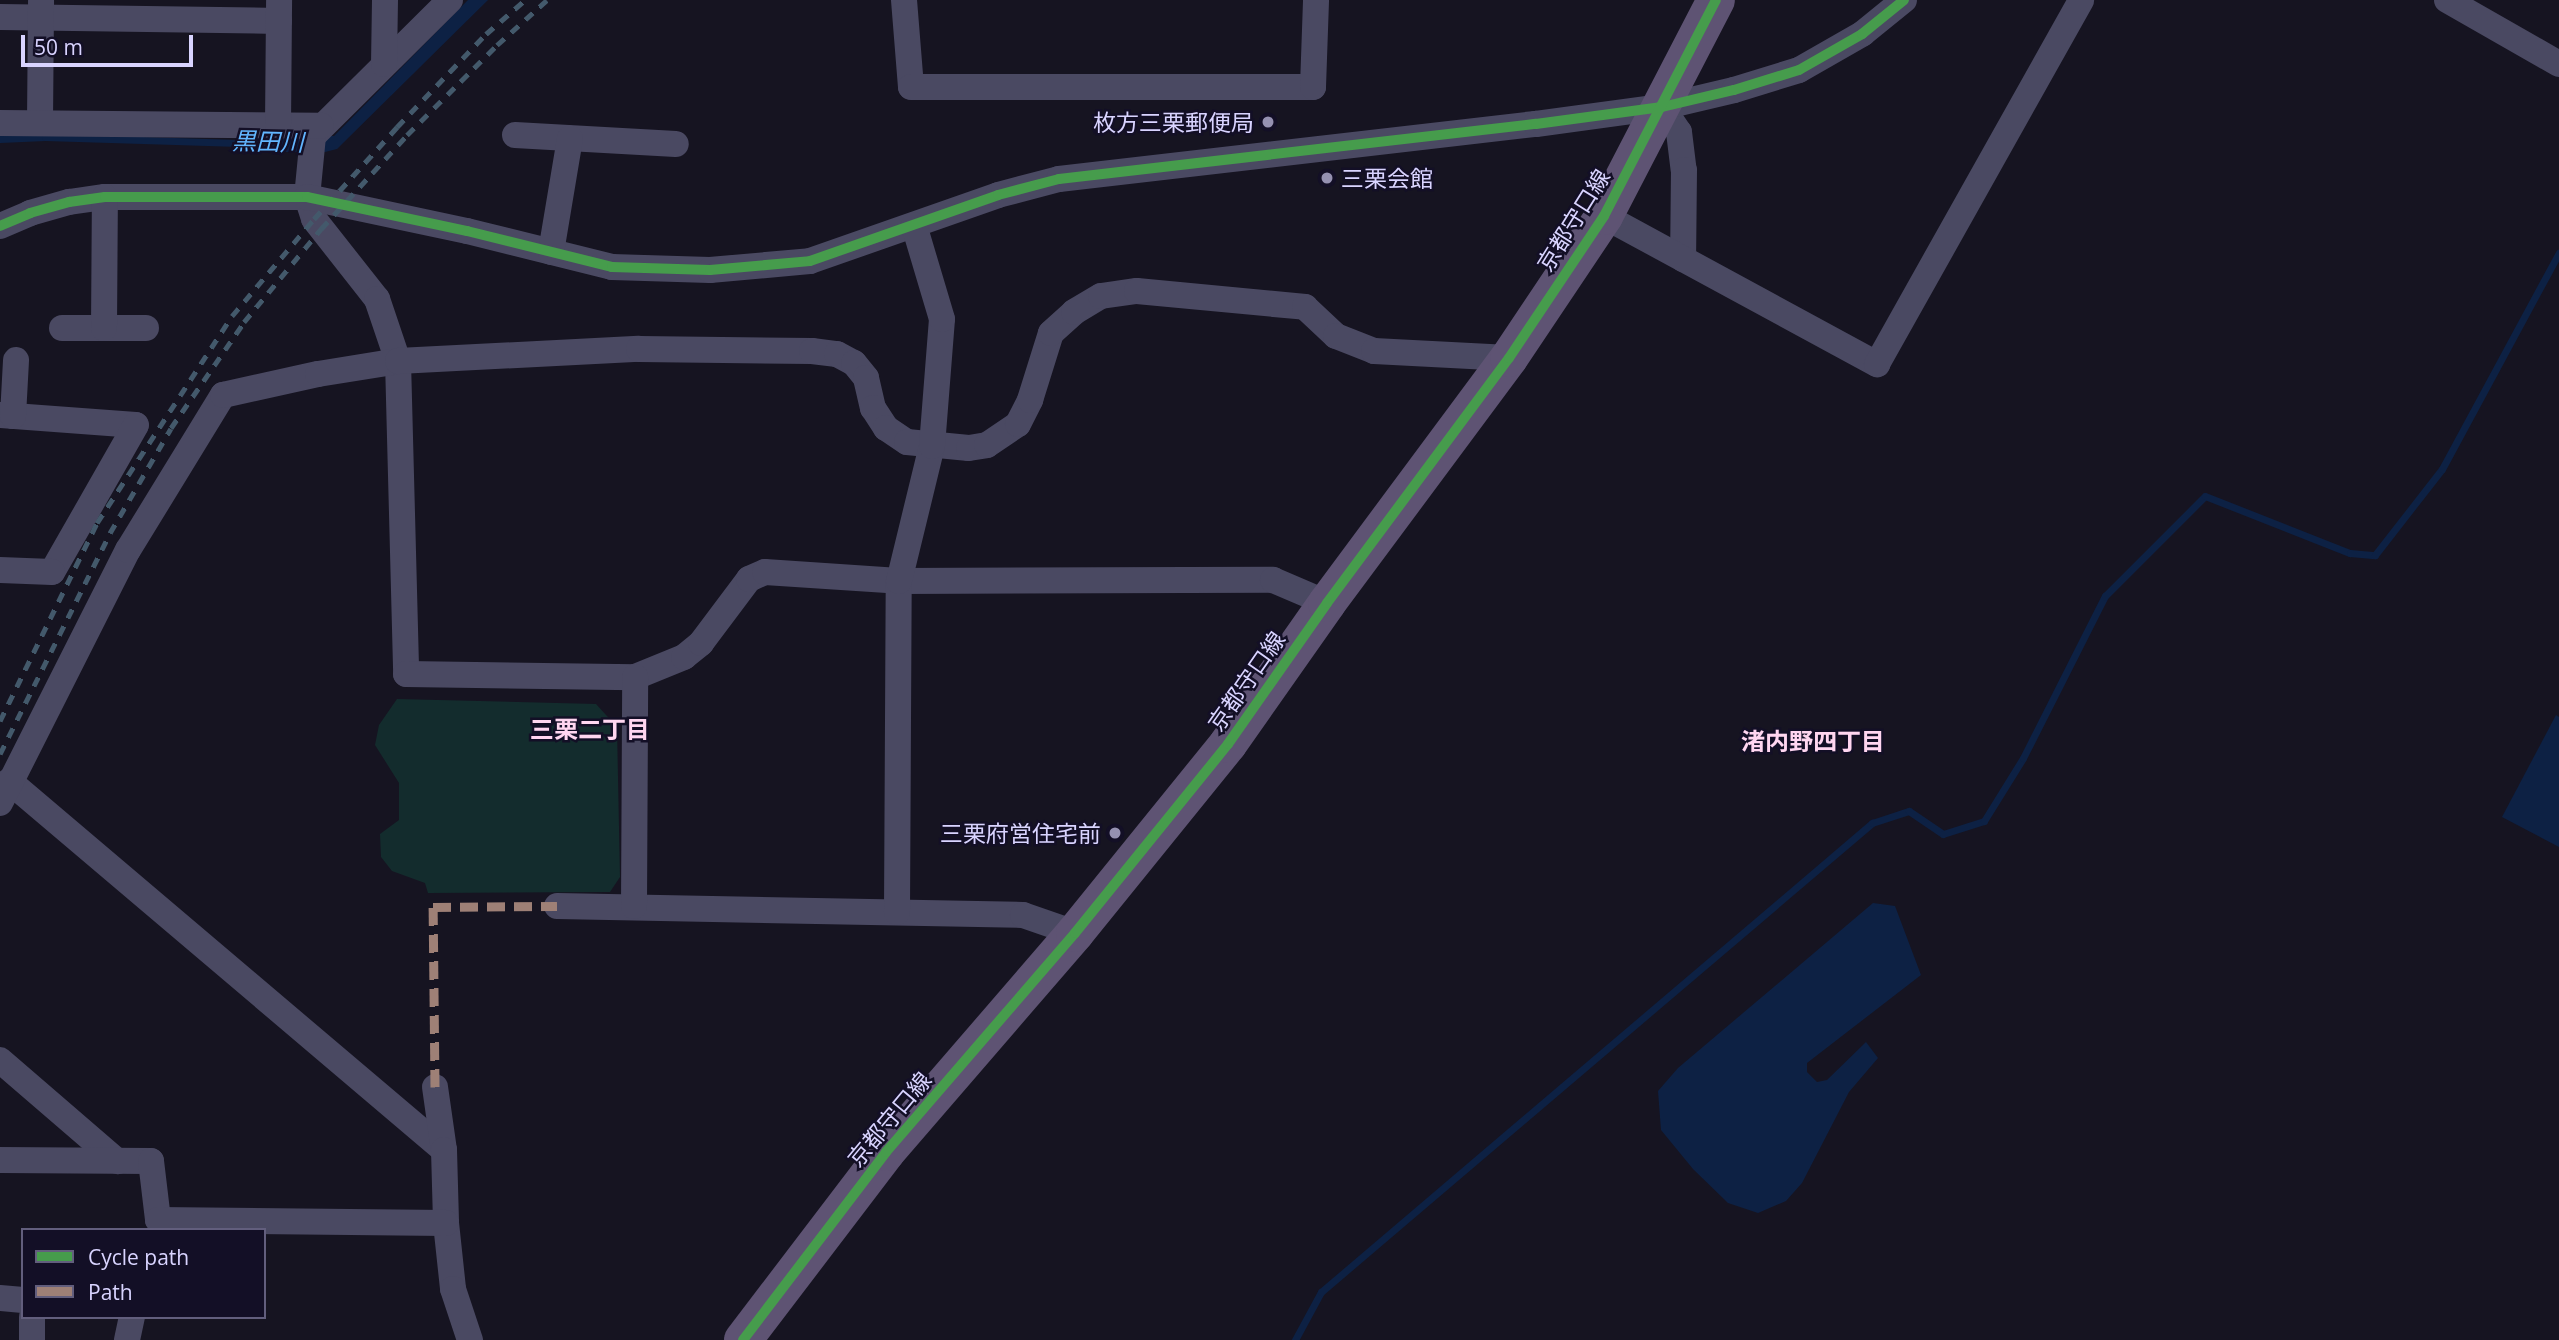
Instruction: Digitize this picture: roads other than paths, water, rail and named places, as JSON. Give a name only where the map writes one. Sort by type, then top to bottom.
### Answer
[{"type":"main road","name":"京都守口線","points":[[743,1340],[886,1152],[1075,933],[1228,744],[1327,603],[1509,358],[1604,216],[1716,0]]},
{"type":"street","points":[[384,0],[384,64]]},
{"type":"street","points":[[450,0],[384,64],[315,139],[307,197],[314,219],[377,299],[398,361],[406,674],[635,677],[684,657],[701,643],[749,579],[765,572],[899,581],[1273,580],[1327,603]]},
{"type":"street","points":[[904,0],[911,87],[1313,87],[1316,0]]},
{"type":"street","points":[[0,226],[56,206],[105,197],[307,197],[637,270],[740,269],[824,259],[998,195],[1059,179],[1662,107],[1768,82],[1800,70],[1862,34],[1904,0]]},
{"type":"street","points":[[1604,216],[1877,364],[2081,0]]},
{"type":"street","points":[[2447,0],[2559,64]]},
{"type":"street","points":[[40,122],[41,9]]},
{"type":"street","points":[[0,17],[41,9],[279,10],[278,125]]},
{"type":"street","points":[[1662,107],[1679,132],[1684,170],[1684,259]]},
{"type":"street","points":[[0,124],[40,122],[278,125],[315,139]]},
{"type":"street","points":[[515,135],[676,144]]},
{"type":"street","points":[[551,252],[570,139]]},
{"type":"street","points":[[104,328],[105,197]]},
{"type":"street","points":[[897,912],[899,581],[932,446],[942,319],[914,225]]},
{"type":"street","points":[[444,1150],[5,792],[128,550],[223,395],[318,374],[398,361],[639,349],[812,351],[837,354],[854,363],[866,378],[873,408],[886,428],[907,442],[932,446],[987,446],[1018,424],[1030,400],[1051,333],[1074,312],[1101,296],[1137,291],[1305,307],[1336,336],[1374,351],[1509,358]]},
{"type":"street","points":[[62,328],[146,328]]},
{"type":"street","points":[[0,570],[52,572],[136,425],[7,415],[16,360]]},
{"type":"street","points":[[634,906],[635,677]]},
{"type":"street","points":[[558,906],[1023,915],[1075,933]]},
{"type":"street","points":[[0,1060],[117,1161]]},
{"type":"street","points":[[435,1087],[444,1150],[446,1223],[453,1289],[470,1340]]},
{"type":"street","points":[[0,1160],[151,1161],[158,1220],[446,1223]]},
{"type":"street","points":[[0,1298],[21,1300]]},
{"type":"street","points":[[32,1319],[32,1340]]},
{"type":"street","points":[[127,1340],[132,1319]]},
{"type":"water","points":[[468,0],[488,0],[337,149],[325,152],[276,152],[256,137],[334,136]]},
{"type":"water","points":[[2556,715],[2559,717],[2559,847],[2502,817]]},
{"type":"water","points":[[1873,903],[1895,906],[1921,975],[1807,1063],[1807,1072],[1817,1082],[1827,1080],[1866,1042],[1878,1058],[1849,1092],[1802,1183],[1786,1201],[1758,1213],[1728,1203],[1693,1169],[1661,1130],[1658,1091],[1678,1068]]},
{"type":"waterway","name":"黒田川","points":[[0,139],[45,137],[272,144]]},
{"type":"waterway","points":[[1295,1340],[1321,1292],[1872,823],[1909,811],[1943,834],[1984,821],[2023,758],[2105,596],[2205,496],[2350,553],[2375,555],[2442,469],[2559,253]]},
{"type":"railway","points":[[0,721],[97,523],[232,316],[397,127],[486,34],[525,0]]},
{"type":"railway","points":[[0,754],[110,533],[171,428],[244,322],[321,229],[407,135],[497,45],[547,0]]},
{"type":"place","name":"枚方三栗郵便局","points":[[1268,122]]},
{"type":"place","name":"三栗会館","points":[[1327,178]]},
{"type":"place","name":"三栗府営住宅前","points":[[1115,833]]},
{"type":"district","name":"三栗二丁目","points":[[590,729]]},
{"type":"district","name":"渚内野四丁目","points":[[1813,741]]}]
